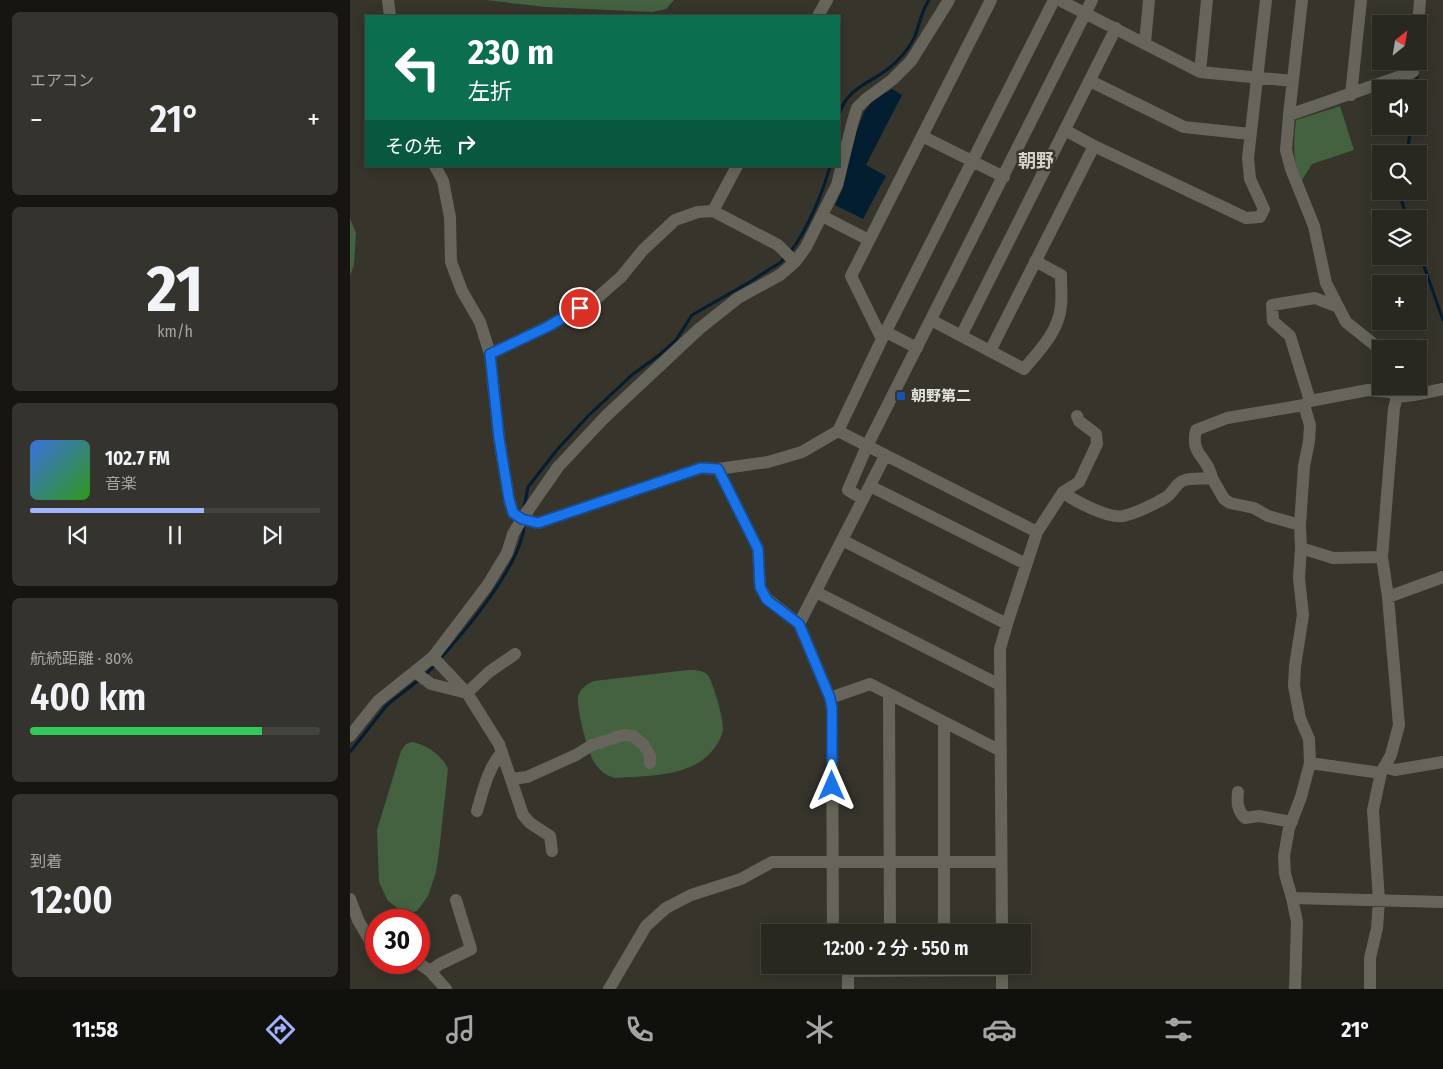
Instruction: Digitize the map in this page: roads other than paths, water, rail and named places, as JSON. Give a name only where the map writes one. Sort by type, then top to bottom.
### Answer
[{"type":"street","points":[[388,0],[390,15]]},
{"type":"street","points":[[819,15],[827,0]]},
{"type":"street","points":[[350,736],[378,701],[434,658],[487,586],[507,553],[513,534],[558,467],[605,418],[691,336],[738,298],[780,275],[795,262],[806,247],[837,185],[857,108],[892,80],[911,61],[949,0]]},
{"type":"street","points":[[917,348],[884,336],[851,276],[991,0]]},
{"type":"street","points":[[436,167],[443,181],[450,217],[450,262],[462,291],[480,322],[490,354],[499,438],[513,513],[522,519],[538,523],[701,468],[718,469],[768,462],[802,452],[838,431],[1054,0]]},
{"type":"street","points":[[1059,0],[1200,72],[1293,81]]},
{"type":"street","points":[[864,499],[848,490],[867,446],[1092,0]]},
{"type":"street","points":[[1145,43],[1149,0]]},
{"type":"street","points":[[1200,72],[1207,0]]},
{"type":"street","points":[[1065,130],[1094,146],[1246,218],[1260,217],[1264,210],[1250,178],[1248,158],[1266,0]]},
{"type":"street","points":[[1302,0],[1286,150],[1291,169],[1314,226],[1326,283],[1346,322],[1372,343]]},
{"type":"street","points":[[1351,95],[1362,0]]},
{"type":"street","points":[[1419,15],[1420,0]]},
{"type":"street","points":[[962,336],[1116,28]]},
{"type":"street","points":[[1289,116],[1351,95],[1413,72],[1413,70]]},
{"type":"street","points":[[1090,81],[1184,127],[1250,134]]},
{"type":"street","points":[[922,136],[1004,177]]},
{"type":"street","points":[[990,351],[1094,146]]},
{"type":"street","points":[[713,210],[736,167]]},
{"type":"street","points":[[490,354],[547,327],[597,298],[621,277],[642,250],[675,220],[698,212],[713,210],[778,245],[795,262]]},
{"type":"street","points":[[822,216],[869,240]]},
{"type":"street","points":[[931,320],[1024,368],[1047,342],[1057,323],[1061,308],[1061,275],[1035,261]]},
{"type":"street","points":[[1295,989],[1296,922],[1285,874],[1284,856],[1310,763],[1309,739],[1300,718],[1294,686],[1295,666],[1303,615],[1299,578],[1302,548],[1300,525],[1304,466],[1310,425],[1307,403],[1290,336],[1273,321],[1272,306],[1315,298],[1338,307]]},
{"type":"street","points":[[1427,392],[1443,389]]},
{"type":"street","points":[[1300,525],[1268,516],[1254,508],[1224,500],[1212,478],[1210,469],[1196,449],[1193,441],[1196,430],[1226,418],[1372,390]]},
{"type":"street","points":[[1370,989],[1370,958],[1377,928],[1379,900],[1373,810],[1383,770],[1391,755],[1399,725],[1388,597],[1382,557],[1396,395]]},
{"type":"street","points":[[1002,924],[1000,649],[1006,624],[1037,532],[1063,492],[1079,482],[1096,444],[1096,434],[1080,421],[1077,416]]},
{"type":"street","points":[[838,431],[1037,532]]},
{"type":"street","points":[[799,624],[885,456]]},
{"type":"street","points":[[718,469],[758,549],[760,587],[767,600],[799,624],[830,698],[832,709],[833,924]]},
{"type":"street","points":[[1063,492],[1091,508],[1114,516],[1123,516],[1167,497],[1180,482],[1212,478]]},
{"type":"street","points":[[870,486],[1026,564]]},
{"type":"street","points":[[842,540],[1006,624]]},
{"type":"street","points":[[1302,548],[1333,558],[1382,557]]},
{"type":"street","points":[[1388,597],[1443,577]]},
{"type":"street","points":[[816,592],[1000,685]]},
{"type":"street","points":[[466,693],[489,672],[515,654]]},
{"type":"street","points":[[434,658],[466,693],[499,744],[523,815],[530,823],[550,836],[552,851]]},
{"type":"street","points":[[415,672],[431,684],[466,693]]},
{"type":"street","points":[[830,698],[870,684],[1001,751]]},
{"type":"street","points":[[889,694],[890,924]]},
{"type":"street","points":[[944,722],[944,924]]},
{"type":"street","points":[[511,779],[527,777],[540,769],[576,755],[592,744],[624,734],[633,736],[644,745],[650,756],[650,763]]},
{"type":"street","points":[[477,811],[496,759],[502,752]]},
{"type":"street","points":[[1310,763],[1395,770],[1443,762]]},
{"type":"street","points":[[1238,792],[1237,804],[1245,818],[1259,816],[1292,822]]},
{"type":"street","points":[[610,989],[646,926],[666,908],[691,896],[741,878],[772,862],[1001,862]]},
{"type":"street","points":[[1292,898],[1443,902]]},
{"type":"street","points":[[350,899],[365,932]]},
{"type":"street","points":[[446,989],[430,971],[471,949],[456,900]]},
{"type":"street","points":[[845,974],[848,989]]},
{"type":"street","points":[[1002,974],[1002,989]]},
{"type":"water","points":[[892,89],[902,95],[866,165],[886,176],[863,219],[835,205],[843,188],[856,133],[864,112],[873,100]]},
{"type":"waterway","points":[[840,112],[849,96],[889,68],[905,52],[915,36],[922,13],[929,0]]},
{"type":"waterway","points":[[1416,80],[1417,74]]},
{"type":"waterway","points":[[1408,145],[1410,135]]},
{"type":"waterway","points":[[790,252],[814,211],[830,167]]},
{"type":"waterway","points":[[1402,200],[1404,210]]},
{"type":"waterway","points":[[524,508],[528,487],[556,451],[588,416],[633,374],[676,340],[692,315],[748,283],[781,262],[786,256]]},
{"type":"waterway","points":[[1424,265],[1443,320]]},
{"type":"waterway","points":[[440,659],[464,631],[503,578],[521,542],[524,526]]},
{"type":"waterway","points":[[425,675],[436,664]]},
{"type":"waterway","points":[[350,752],[387,705],[420,679]]},
{"type":"place","name":"朝野第二","points":[[901,396]]},
{"type":"district","name":"朝野","points":[[1036,161]]}]
